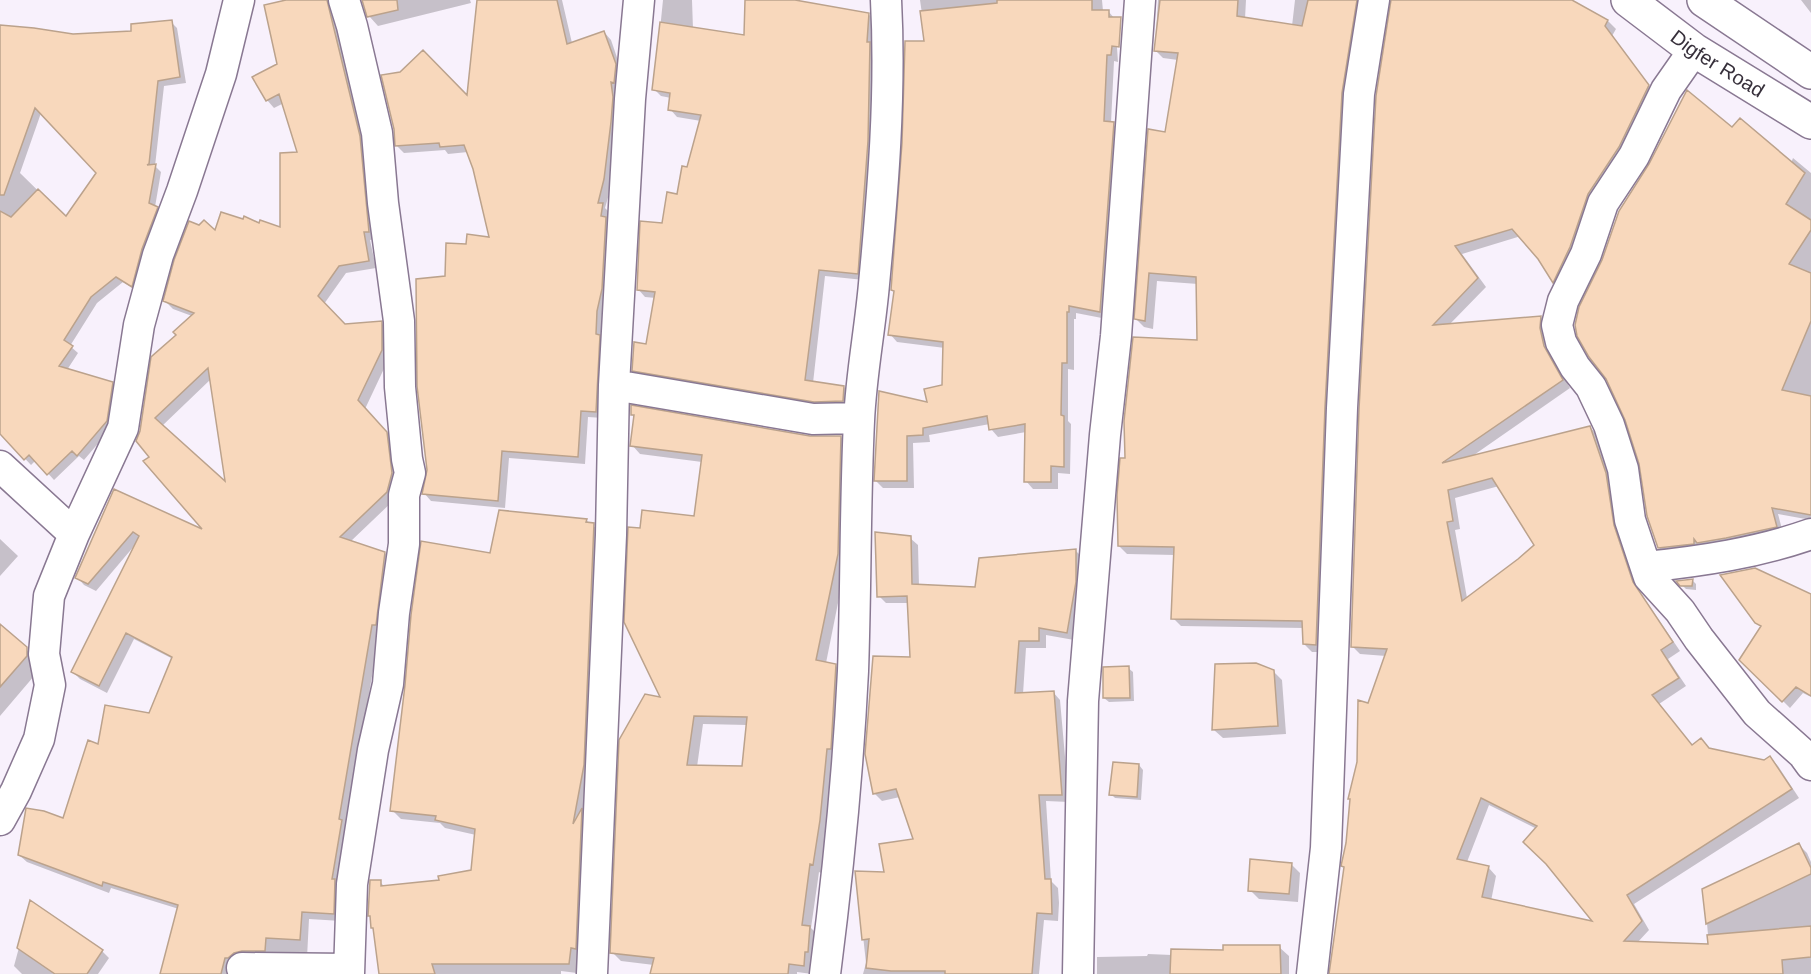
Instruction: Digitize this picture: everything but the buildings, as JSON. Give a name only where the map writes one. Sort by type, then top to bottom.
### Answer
[{"type":"street","points":[[0,820],[16,791],[39,739],[50,685],[44,654],[49,596],[74,534],[123,428],[141,315],[158,255],[221,74],[239,0]]},
{"type":"street","points":[[242,968],[349,971],[352,884],[373,750],[388,684],[394,613],[404,544],[404,495],[410,473],[400,387],[399,321],[383,203],[377,133],[344,0]]},
{"type":"street","points":[[592,974],[611,535],[614,385],[630,99],[639,0]]},
{"type":"street","points":[[825,974],[848,763],[859,418],[885,156],[889,56],[886,0]]},
{"type":"street","points":[[1078,974],[1083,701],[1104,447],[1116,336],[1140,0]]},
{"type":"street","points":[[1312,974],[1326,848],[1342,408],[1359,94],[1374,0]]},
{"type":"street","name":"Digfer Road","points":[[1628,0],[1694,50],[1811,122]]},
{"type":"street","points":[[1704,0],[1811,72]]},
{"type":"street","points":[[1694,50],[1666,90],[1634,156],[1603,203],[1586,254],[1563,301],[1557,325],[1561,342],[1575,367],[1592,387],[1609,425],[1623,469],[1630,520],[1649,577],[1680,611],[1757,713],[1803,754],[1811,765]]},
{"type":"street","points":[[614,385],[813,419],[859,418]]},
{"type":"street","points":[[0,466],[74,534]]},
{"type":"street","points":[[1646,567],[1709,561],[1780,545],[1811,534]]}]
